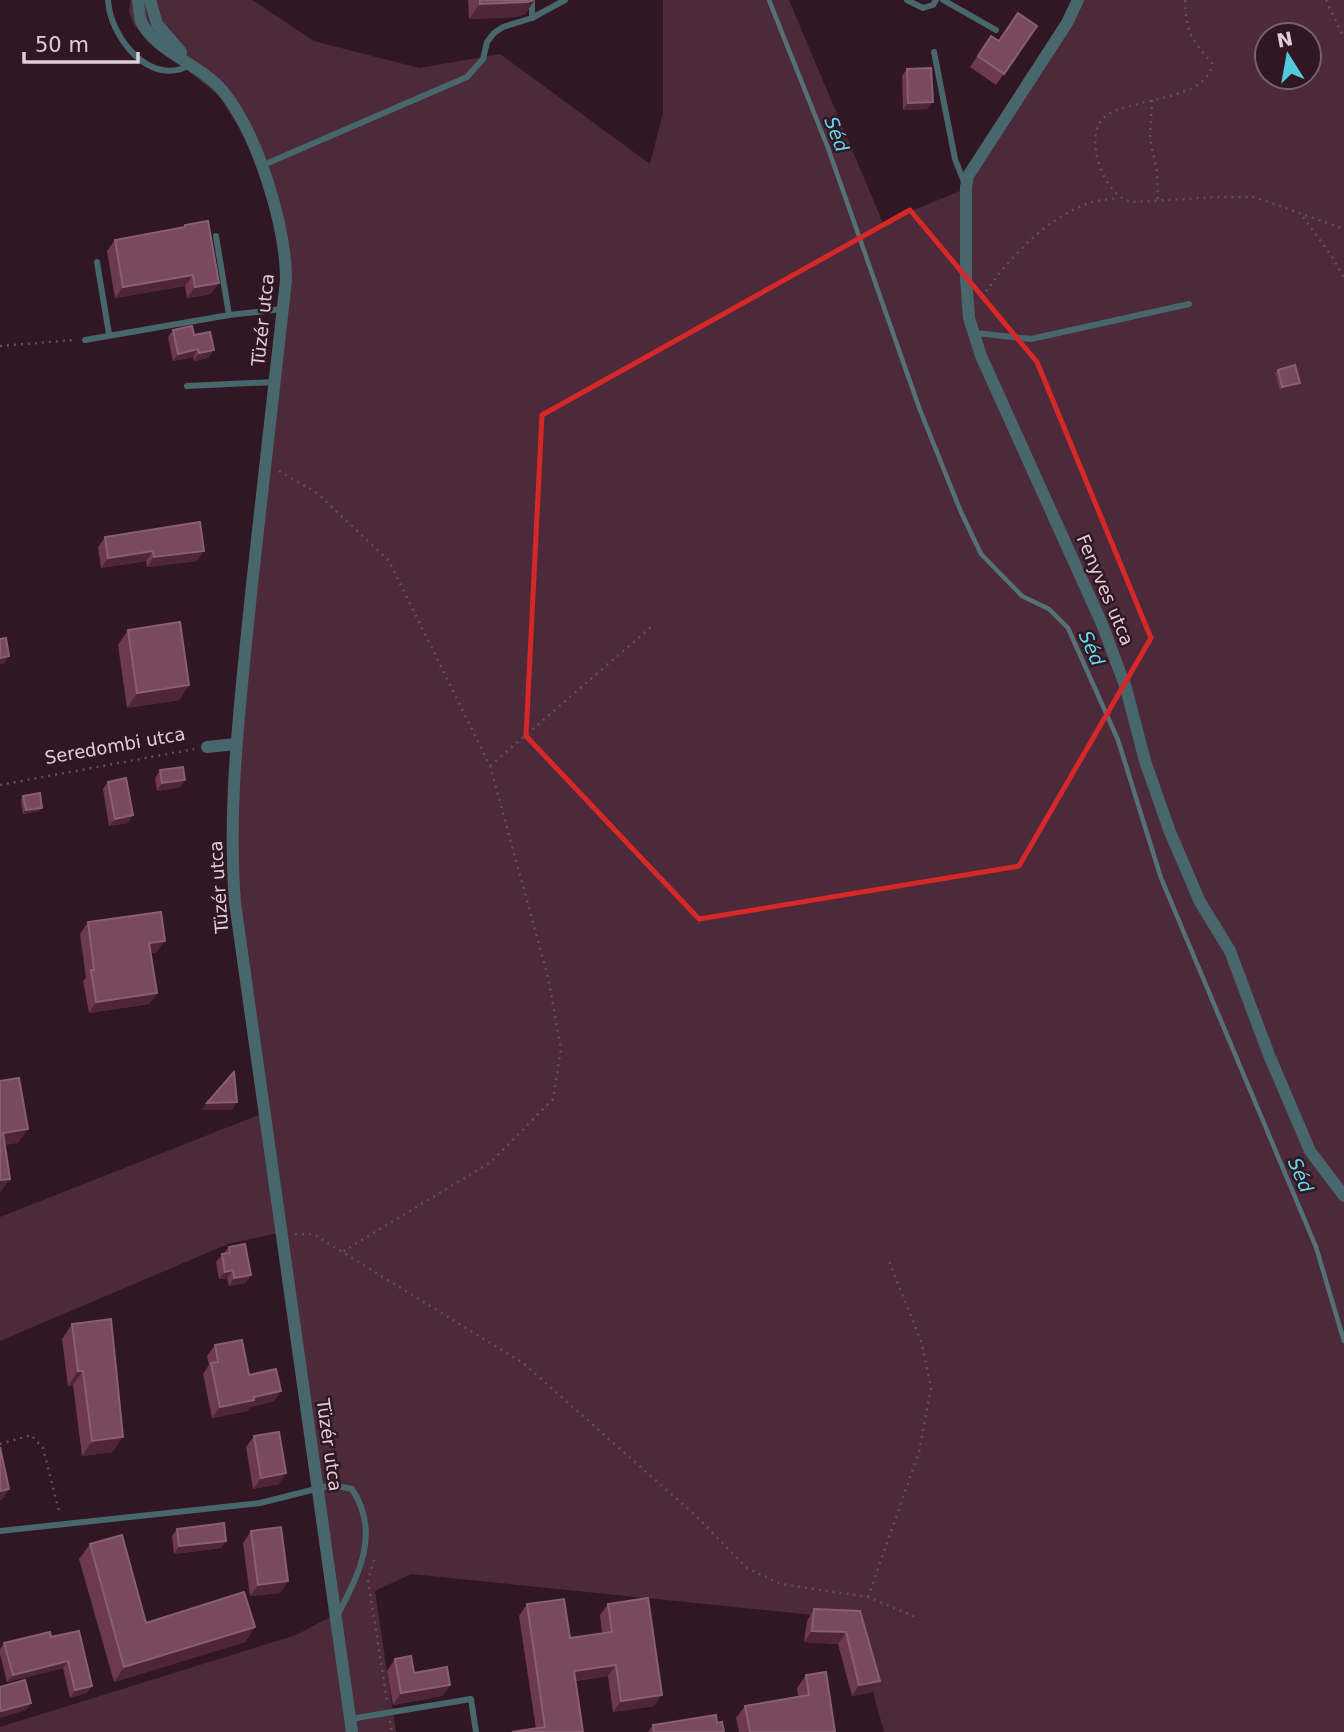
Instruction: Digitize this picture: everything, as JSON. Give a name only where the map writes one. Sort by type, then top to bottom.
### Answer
[{"type":"street","name":"Tüzér utca","points":[[138,0],[141,21],[146,29],[164,46],[191,63]]},
{"type":"street","name":"Tüzér utca","points":[[150,0],[157,24],[191,63],[222,90],[245,129],[275,204],[286,255],[283,309],[264,462],[236,744],[231,855],[235,903],[351,1725]]},
{"type":"street","name":"Fenyves utca","points":[[1078,0],[1067,23],[973,166],[966,187],[969,318],[981,356],[1102,624],[1126,688],[1145,761],[1170,832],[1200,902],[1230,951],[1269,1055],[1310,1151],[1344,1196]]},
{"type":"street","name":"Seredombi utca","points":[[207,747],[236,744]]},
{"type":"lane","points":[[108,0],[108,15],[116,33],[141,60],[154,68],[175,70],[191,63]]},
{"type":"lane","points":[[531,0],[533,18]]},
{"type":"lane","points":[[261,166],[467,78],[483,59],[487,42],[494,33],[503,27],[533,18],[565,0]]},
{"type":"lane","points":[[907,0],[923,8],[933,5],[936,0]]},
{"type":"lane","points":[[943,0],[996,30]]},
{"type":"lane","points":[[934,52],[955,159],[966,187]]},
{"type":"lane","points":[[216,236],[229,315]]},
{"type":"lane","points":[[97,262],[109,334]]},
{"type":"lane","points":[[973,333],[1031,339],[1189,304]]},
{"type":"lane","points":[[85,340],[229,315],[283,309]]},
{"type":"lane","points":[[187,386],[274,382]]},
{"type":"lane","points":[[0,1531],[260,1503],[332,1485],[352,1489],[363,1506],[366,1524],[364,1557],[357,1578],[336,1617]]},
{"type":"lane","points":[[351,1725],[389,1712],[471,1699],[476,1732]]},
{"type":"path","points":[[1119,198],[1108,182],[1097,155],[1096,130],[1107,115],[1194,88],[1206,81],[1212,70],[1212,63],[1193,41],[1186,26],[1185,0]]},
{"type":"path","points":[[1326,0],[1344,38]]},
{"type":"path","points":[[1152,100],[1150,139],[1157,172],[1158,202]]},
{"type":"path","points":[[969,318],[986,292],[1034,236],[1092,202],[1119,198],[1132,202],[1158,202],[1254,197],[1344,229]]},
{"type":"path","points":[[1302,216],[1333,258],[1344,278]]},
{"type":"path","points":[[0,345],[85,340]]},
{"type":"path","points":[[264,462],[317,493],[389,561],[490,766],[548,977],[561,1049],[553,1099],[491,1162],[342,1252]]},
{"type":"path","points":[[490,766],[651,627]]},
{"type":"path","name":"Seredombi utca","points":[[0,785],[207,747]]},
{"type":"path","points":[[282,1233],[313,1234],[523,1363],[696,1516],[747,1568],[781,1584],[868,1597],[918,1618]]},
{"type":"path","points":[[868,1597],[919,1452],[931,1388],[922,1344],[889,1261]]},
{"type":"path","points":[[0,1444],[31,1435],[43,1448],[62,1523]]},
{"type":"path","points":[[375,1556],[368,1580],[391,1732]]},
{"type":"highlighted area","points":[[910,210],[1037,362],[1151,638],[1019,866],[699,919],[526,736],[542,415]]},
{"type":"shaded area","points":[[130,0],[252,0],[314,41],[419,68],[500,54],[650,164],[663,113],[663,0],[789,0],[883,223],[967,188],[1080,0],[1344,0],[1344,1732],[884,1732],[853,1619],[411,1574],[375,1591],[396,1732],[0,1732],[0,1727],[296,1635],[334,1615],[278,1233],[228,1244],[0,1341],[0,1217],[261,1114],[228,854],[285,280],[270,193],[241,131],[219,96],[134,26],[129,12]]},
{"type":"building","points":[[480,0],[534,0],[480,4]]},
{"type":"building","points":[[1018,13],[1037,26],[1004,74],[978,56],[991,36],[999,41]]},
{"type":"building","points":[[931,68],[933,102],[908,103],[907,69]]},
{"type":"building","points":[[208,221],[219,283],[195,287],[193,275],[123,287],[115,240]]},
{"type":"building","points":[[192,326],[194,335],[210,332],[214,350],[199,353],[198,349],[178,354],[173,330]]},
{"type":"building","points":[[1295,365],[1300,383],[1282,387],[1278,370]]},
{"type":"building","points":[[200,522],[204,551],[154,557],[153,551],[108,558],[105,537]]},
{"type":"building","points":[[180,622],[189,685],[137,693],[128,630]]},
{"type":"building","points":[[6,638],[9,656],[0,658],[0,639]]},
{"type":"building","points":[[183,767],[185,780],[162,783],[160,770]]},
{"type":"building","points":[[126,778],[133,815],[115,819],[108,782]]},
{"type":"building","points":[[40,793],[42,808],[26,810],[23,796]]},
{"type":"building","points":[[161,912],[165,941],[149,943],[157,993],[96,1002],[88,922]]},
{"type":"building","points":[[234,1072],[237,1102],[207,1103]]},
{"type":"building","points":[[19,1078],[28,1129],[3,1133],[10,1179],[0,1180],[0,1081]]},
{"type":"building","points":[[245,1244],[251,1275],[234,1278],[233,1270],[225,1272],[222,1254],[230,1253],[229,1247]]},
{"type":"building","points":[[111,1319],[123,1437],[92,1441],[83,1371],[78,1371],[72,1324]]},
{"type":"building","points":[[242,1340],[249,1375],[276,1369],[281,1391],[220,1407],[211,1363],[218,1362],[215,1345]]},
{"type":"building","points":[[279,1432],[286,1473],[261,1478],[254,1436]]},
{"type":"building","points":[[0,1447],[9,1489],[0,1491]]},
{"type":"building","points":[[224,1523],[226,1541],[179,1546],[177,1529]]},
{"type":"building","points":[[281,1527],[288,1581],[258,1585],[251,1531]]},
{"type":"building","points":[[122,1535],[146,1623],[244,1592],[255,1627],[124,1667],[90,1544]]},
{"type":"building","points":[[648,1598],[662,1695],[621,1701],[616,1665],[574,1671],[583,1732],[512,1732],[545,1727],[527,1604],[564,1599],[570,1638],[612,1632],[608,1604]]},
{"type":"building","points":[[814,1609],[860,1611],[880,1681],[859,1685],[846,1632],[812,1631]]},
{"type":"building","points":[[79,1631],[92,1686],[75,1690],[68,1661],[13,1675],[4,1643],[50,1632],[51,1637]]},
{"type":"building","points":[[411,1656],[414,1673],[447,1667],[450,1685],[401,1693],[395,1659]]},
{"type":"building","points":[[826,1672],[835,1732],[750,1732],[745,1706],[809,1695],[806,1675]]},
{"type":"building","points":[[25,1680],[31,1703],[1,1711],[0,1687]]},
{"type":"building","points":[[716,1715],[717,1723],[722,1722],[724,1732],[654,1732],[653,1725]]},
{"type":"waterway","name":"Séd","points":[[769,0],[828,148],[920,410],[961,512],[981,554],[1022,596],[1049,609],[1068,628],[1118,740],[1161,878],[1316,1247],[1344,1341]]}]
